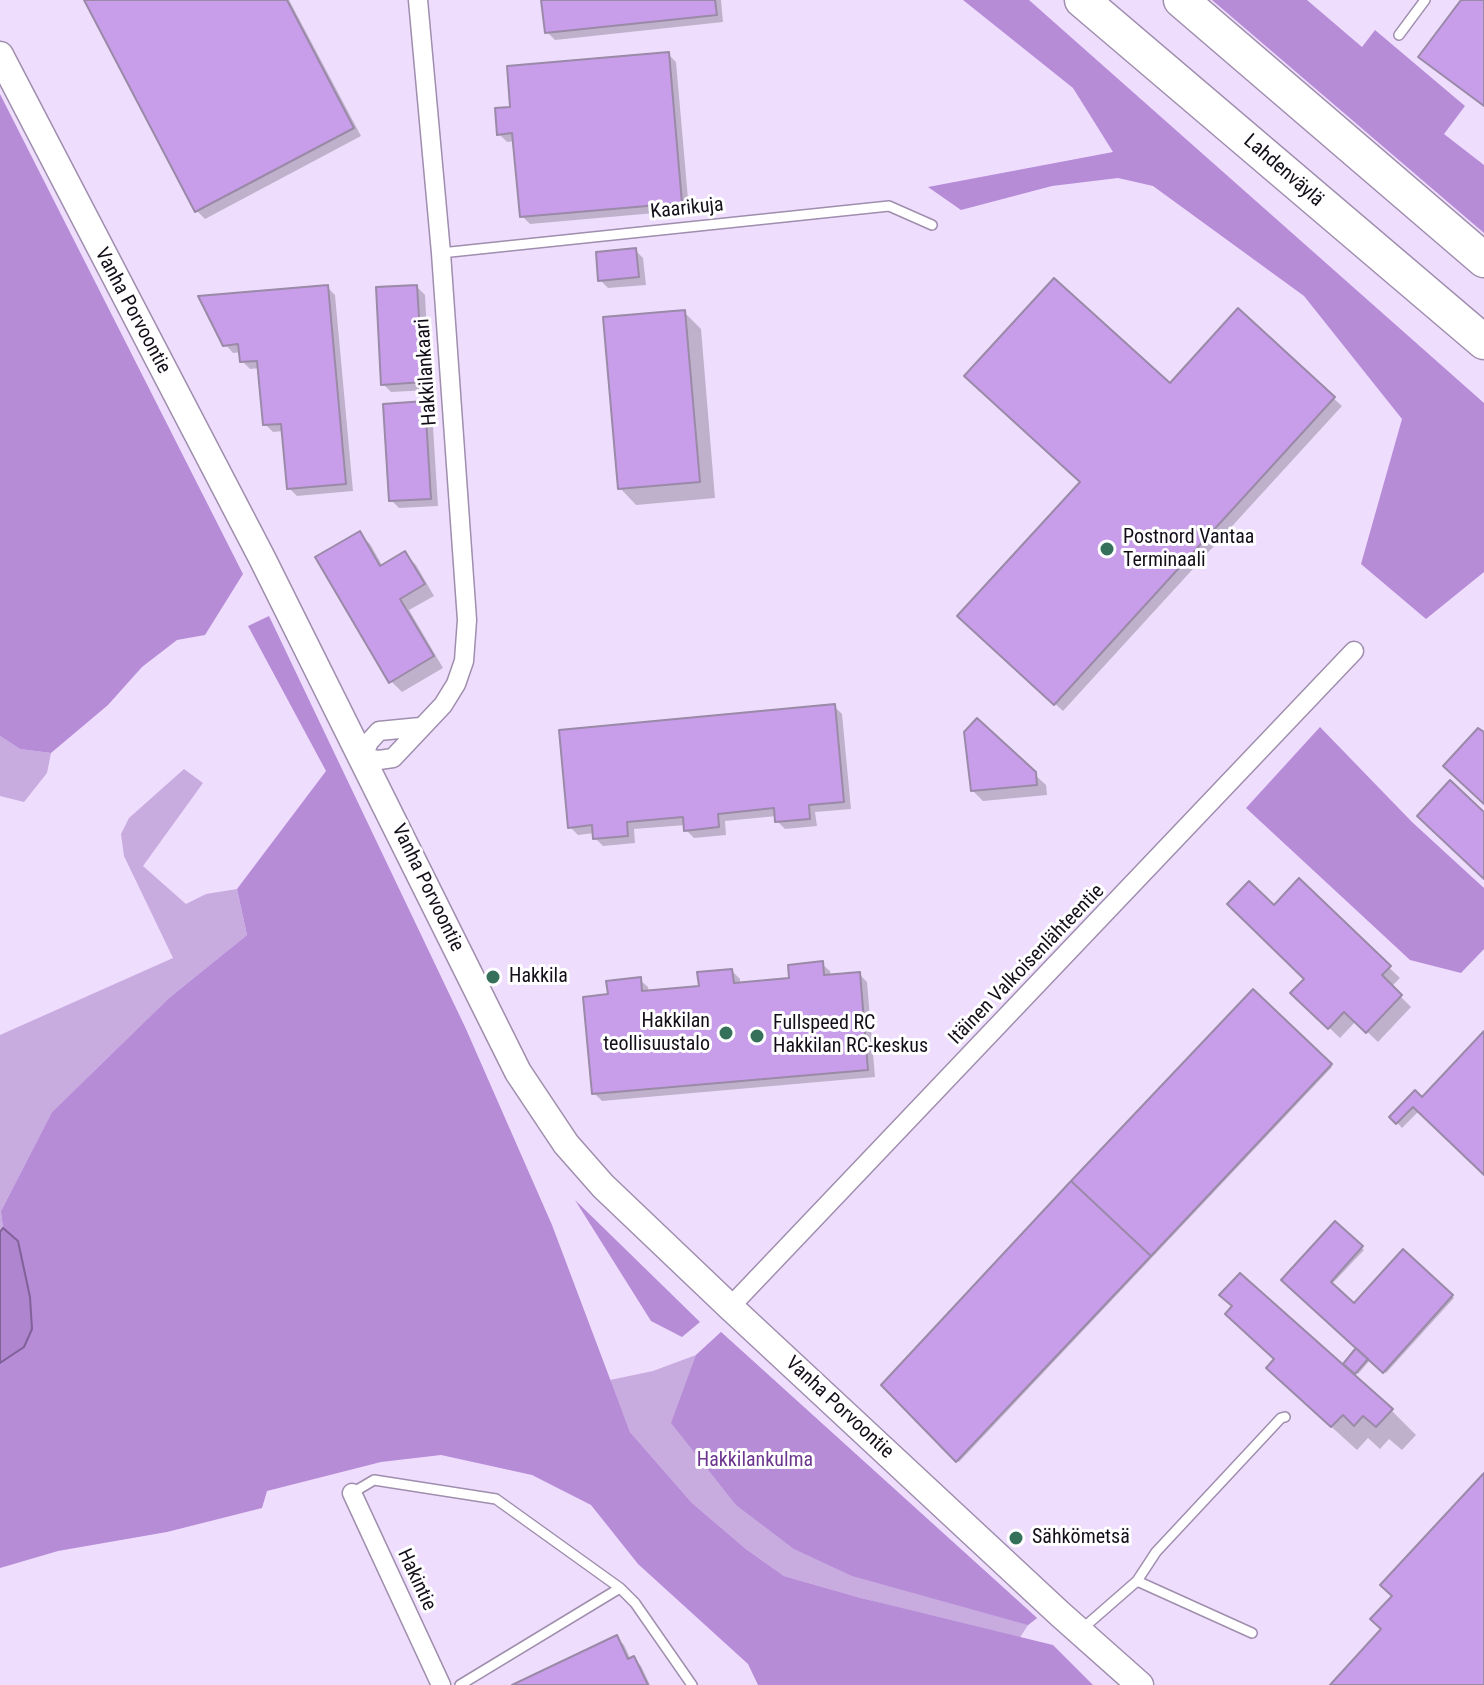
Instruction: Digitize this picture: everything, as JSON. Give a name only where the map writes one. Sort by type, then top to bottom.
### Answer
[{"type":"highway","name":"Lahdenväylä","points":[[1082,0],[1484,342]]},
{"type":"highway","points":[[1181,0],[1484,260]]},
{"type":"main road","name":"Vanha Porvoontie","points":[[0,55],[262,558],[518,1072],[566,1144],[603,1186],[730,1307],[1140,1685]]},
{"type":"street","name":"Hakkilankaari","points":[[363,757],[379,760],[393,758],[443,705],[456,684],[464,661],[467,620],[441,253],[418,0]]},
{"type":"street","name":"Itäinen Valkoisenlähteentie","points":[[730,1307],[1354,651]]},
{"type":"street","points":[[363,757],[369,742],[379,731],[420,727]]},
{"type":"street","name":"Hakintie","points":[[352,1493],[441,1685]]},
{"type":"lane","points":[[1399,35],[1425,0]]},
{"type":"lane","name":"Kaarikuja","points":[[441,253],[889,206],[932,225]]},
{"type":"lane","points":[[1080,1632],[1137,1581],[1156,1552],[1285,1417]]},
{"type":"lane","points":[[352,1493],[374,1480],[496,1499],[620,1588],[635,1603],[692,1685]]},
{"type":"lane","points":[[1137,1581],[1252,1633]]},
{"type":"lane","points":[[460,1685],[620,1588]]},
{"type":"green space","points":[[963,0],[1029,0],[1484,403],[1484,572],[1426,619],[1361,564],[1402,419],[1304,296],[1153,186],[1118,178],[1052,186],[961,210],[928,187],[1113,152],[1073,88]]},
{"type":"green space","points":[[1212,0],[1307,0],[1362,47],[1375,30],[1465,106],[1444,134],[1484,165],[1484,233]]},
{"type":"green space","points":[[0,94],[243,574],[205,635],[177,640],[142,667],[108,705],[51,753],[20,749],[0,736]]},
{"type":"green space","points":[[269,616],[466,1029],[552,1225],[630,1432],[692,1503],[746,1549],[784,1576],[1053,1645],[1093,1685],[758,1685],[748,1664],[638,1564],[591,1505],[532,1475],[441,1455],[381,1462],[267,1491],[262,1508],[167,1532],[58,1551],[0,1568],[0,1363],[24,1347],[18,1241],[3,1228],[1,1211],[52,1112],[169,998],[247,935],[237,889],[326,771],[248,626]]},
{"type":"green space","points":[[1320,727],[1412,822],[1484,888],[1484,949],[1461,973],[1410,960],[1246,808]]},
{"type":"green space","points":[[0,736],[20,749],[51,753],[47,773],[24,802],[0,796]]},
{"type":"green space","points":[[184,769],[203,783],[143,866],[186,904],[206,894],[237,889],[247,935],[169,998],[52,1112],[1,1211],[3,1228],[0,1232],[0,1035],[173,958],[124,856],[121,834],[129,818]]},
{"type":"green space","points":[[575,1200],[700,1322],[682,1337],[651,1321]]},
{"type":"green space","name":"Hakkilankulma","points":[[721,1332],[1037,1618],[1019,1639],[784,1576],[746,1549],[692,1503],[630,1432],[610,1380],[653,1371],[696,1355]]},
{"type":"green space","name":"Hakkilankulma","points":[[721,1332],[1037,1618],[1028,1625],[852,1576],[794,1549],[736,1505],[671,1423],[696,1355]]},
{"type":"shaded area","points":[[3,1228],[18,1241],[30,1297],[32,1329],[24,1347],[0,1363],[0,1232]]},
{"type":"building","points":[[84,0],[287,0],[354,128],[195,212]]},
{"type":"building","points":[[541,0],[715,0],[717,15],[545,33]]},
{"type":"building","points":[[1461,0],[1484,0],[1484,106],[1418,57]]},
{"type":"building","points":[[669,52],[682,203],[520,217],[512,133],[497,135],[495,108],[510,107],[507,66]]},
{"type":"building","points":[[636,248],[639,277],[598,281],[596,252]]},
{"type":"building","name":"Postnord Vantaa Terminaali","points":[[1054,278],[1170,383],[1238,308],[1335,397],[1054,705],[957,616],[1080,482],[964,376]]},
{"type":"building","points":[[328,285],[346,484],[287,489],[281,424],[263,425],[257,361],[240,362],[238,344],[223,346],[198,296]]},
{"type":"building","points":[[417,285],[423,382],[381,385],[376,287]]},
{"type":"building","points":[[685,310],[700,482],[618,489],[603,317]]},
{"type":"building","points":[[425,401],[431,499],[389,501],[383,404]]},
{"type":"building","points":[[360,531],[380,566],[405,551],[425,584],[400,599],[434,656],[389,683],[315,557]]},
{"type":"building","points":[[835,704],[844,802],[809,805],[810,819],[775,822],[774,808],[718,814],[719,827],[684,831],[683,817],[627,822],[628,836],[593,839],[592,825],[568,828],[559,730]]},
{"type":"building","points":[[977,718],[1036,772],[1037,785],[971,791],[964,732]]},
{"type":"building","points":[[1478,728],[1484,732],[1484,804],[1443,766]]},
{"type":"building","points":[[1450,780],[1484,812],[1484,879],[1417,816]]},
{"type":"building","points":[[1299,878],[1391,966],[1382,975],[1402,995],[1366,1033],[1344,1012],[1328,1029],[1290,993],[1304,979],[1227,904],[1249,881],[1274,905]]},
{"type":"building","name":"Hakkilan teollisuustalo","points":[[823,961],[824,975],[860,972],[868,1070],[592,1094],[583,997],[608,994],[606,981],[641,977],[642,991],[699,986],[697,972],[732,969],[734,983],[789,978],[788,965]]},
{"type":"building","points":[[1253,989],[1332,1064],[1151,1256],[1071,1181]]},
{"type":"building","points":[[1484,1031],[1484,1175],[1413,1107],[1396,1124],[1389,1117],[1415,1090],[1422,1097]]},
{"type":"building","points":[[1071,1181],[1151,1256],[956,1462],[881,1385]]},
{"type":"building","points":[[1335,1221],[1363,1246],[1331,1282],[1354,1303],[1403,1249],[1453,1295],[1383,1373],[1281,1280]]},
{"type":"building","points":[[1240,1273],[1393,1409],[1376,1427],[1363,1416],[1354,1426],[1343,1415],[1331,1427],[1266,1368],[1274,1359],[1225,1314],[1232,1306],[1219,1295]]},
{"type":"building","points":[[1356,1348],[1368,1359],[1355,1374],[1343,1364]]},
{"type":"building","points":[[1484,1473],[1484,1685],[1330,1685],[1381,1629],[1370,1619],[1392,1596],[1380,1585]]},
{"type":"building","points":[[617,1635],[628,1659],[634,1656],[648,1685],[512,1685]]},
{"type":"place","name":"Postnord Vantaa Terminaali","points":[[1107,549]]},
{"type":"place","name":"Hakkila","points":[[493,977]]},
{"type":"place","name":"Hakkilan teollisuustalo","points":[[726,1033]]},
{"type":"place","name":"Fullspeed RC Hakkilan RC-keskus","points":[[757,1036]]},
{"type":"place","name":"Sähkömetsä","points":[[1016,1538]]}]
